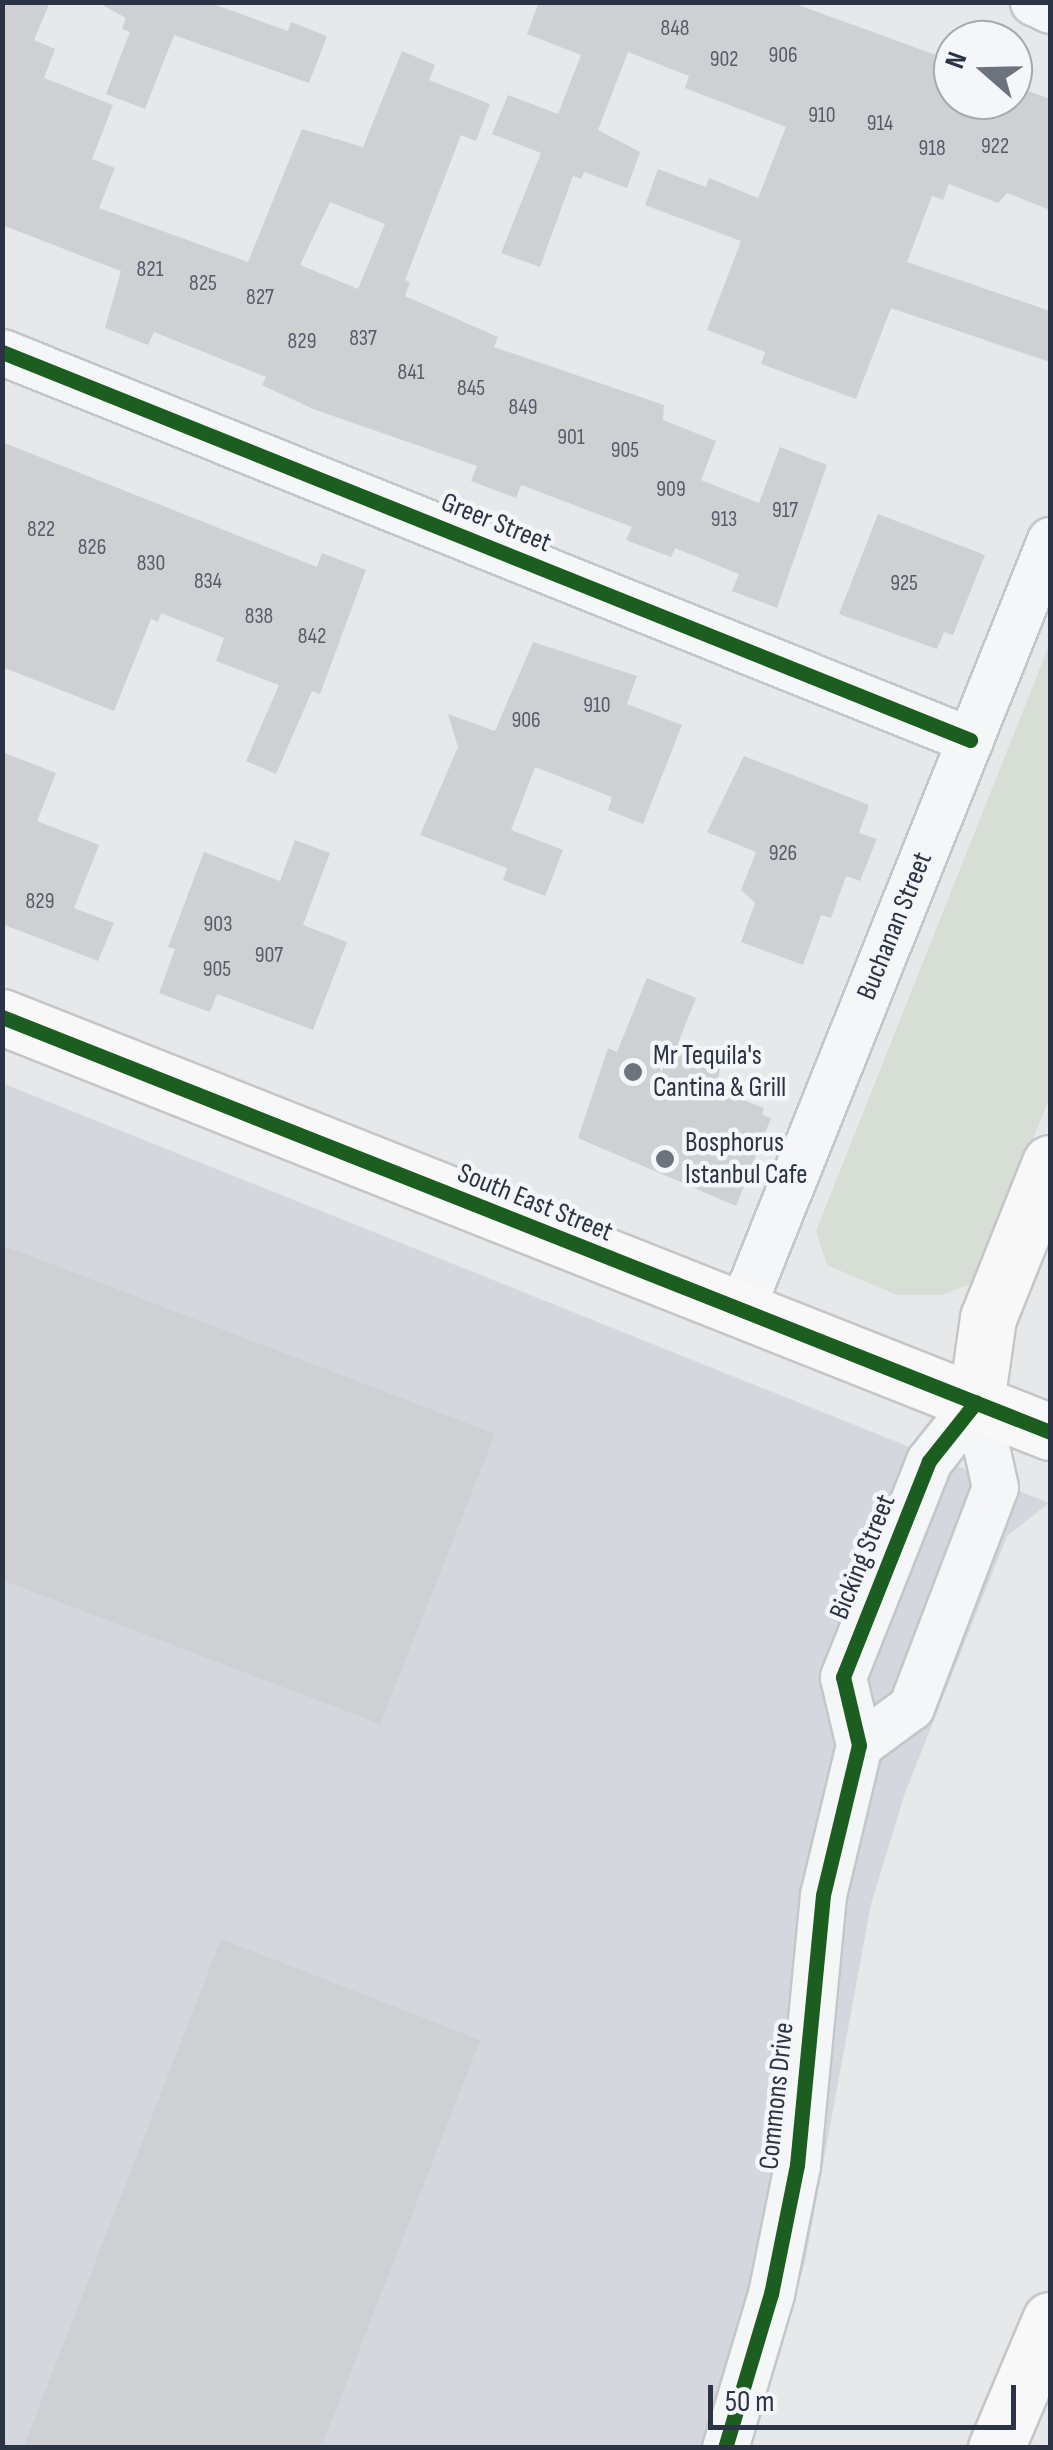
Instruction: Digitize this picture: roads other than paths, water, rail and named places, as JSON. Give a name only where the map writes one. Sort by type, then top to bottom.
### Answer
[{"type":"main road","name":"South East Street","points":[[2,1017],[1050,1432]]},
{"type":"main road","points":[[976,1402],[988,1318],[1050,1162]]},
{"type":"main road","points":[[1004,2428],[1050,2290]]},
{"type":"main road","points":[[1004,2428],[1050,2320]]},
{"type":"street","points":[[1033,2],[1050,10]]},
{"type":"street","name":"Greer Street","points":[[2,352],[970,740]]},
{"type":"street","name":"Buchanan Street","points":[[740,1312],[1050,540]]},
{"type":"street","points":[[859,1745],[911,1707],[995,1487],[976,1402]]},
{"type":"street","name":"Bicking Street","points":[[859,1745],[843,1676],[928,1460],[976,1402]]},
{"type":"street","name":"Commons Drive","points":[[725,2448],[771,2294],[797,2165],[823,1895],[859,1745]]},
{"type":"place","name":"Mr Tequila's Cantina & Grill","points":[[633,1072]]},
{"type":"place","name":"Bosphorus Istanbul Cafe","points":[[665,1159]]}]
